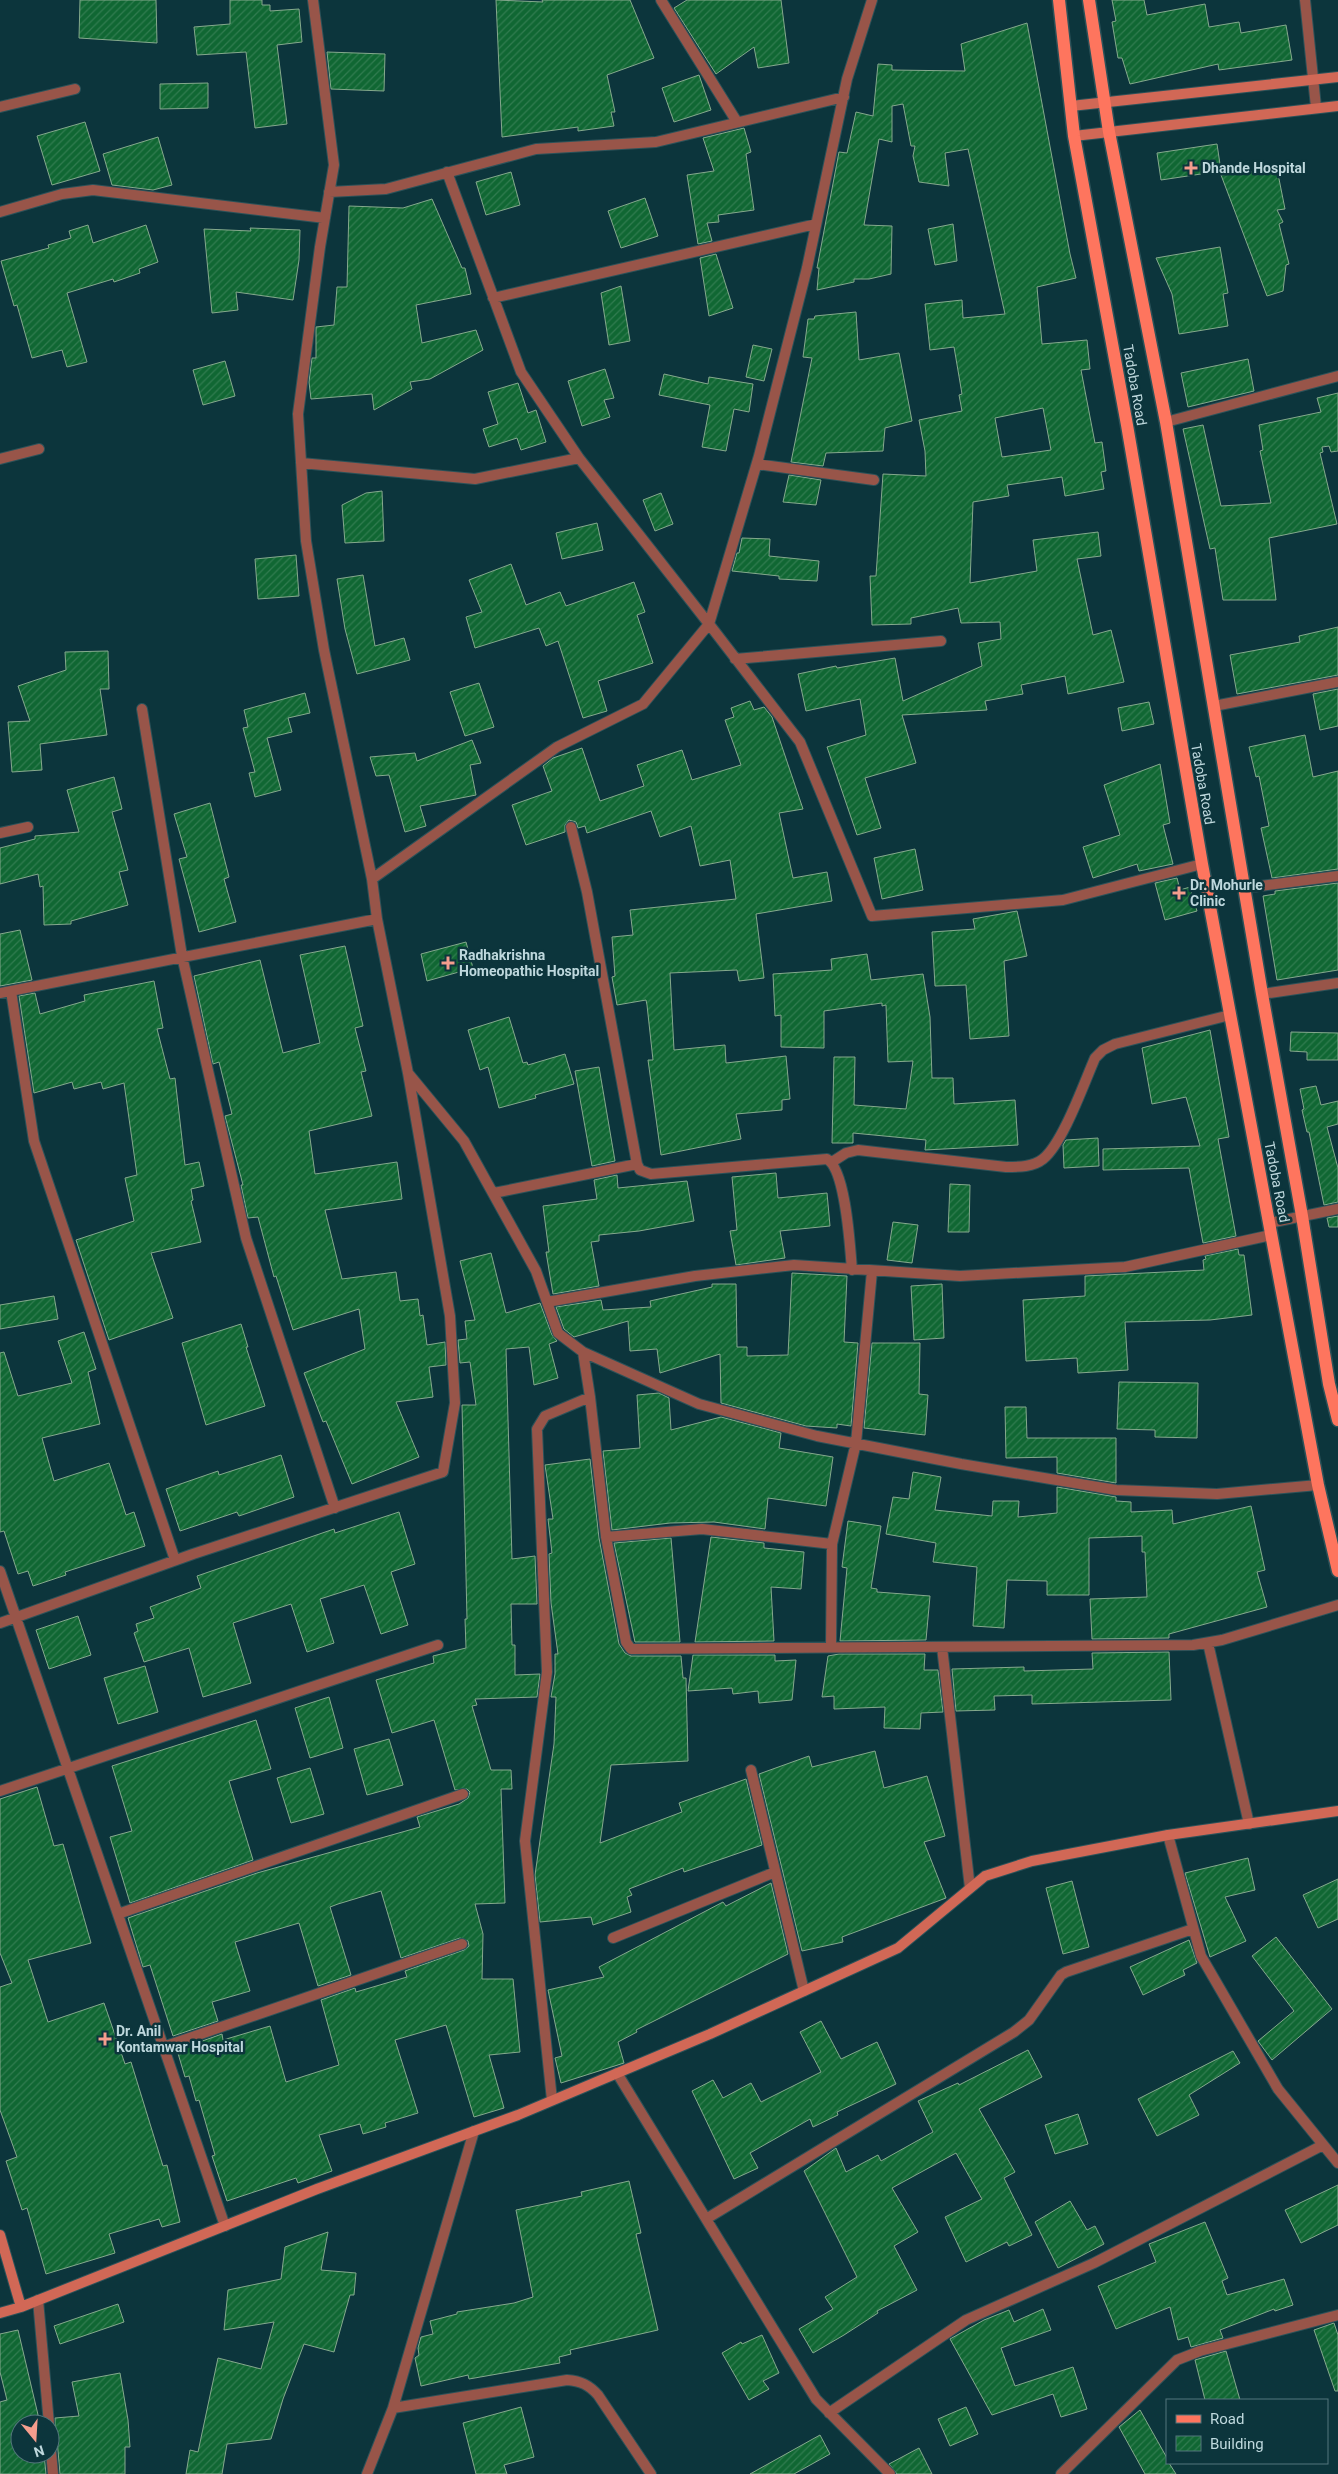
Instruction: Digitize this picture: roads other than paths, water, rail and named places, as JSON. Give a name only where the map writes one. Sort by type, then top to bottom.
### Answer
[{"type":"main road","name":"Tadoba Road","points":[[1059,0],[1074,136],[1127,425],[1202,864],[1318,1485],[1338,1570]]},
{"type":"main road","name":"Tadoba Road","points":[[1089,0],[1109,132],[1166,422],[1329,1384],[1338,1420]]},
{"type":"street","points":[[0,1623],[176,1560],[443,1472],[455,1404],[450,1316],[408,1073],[377,919],[372,880],[324,650],[306,541],[298,414],[334,166],[313,0]]},
{"type":"street","points":[[661,0],[737,122]]},
{"type":"street","points":[[372,880],[557,747],[643,704],[709,624],[757,464],[816,224],[844,97],[872,0]]},
{"type":"street","points":[[1305,0],[1316,107]]},
{"type":"street","points":[[1070,106],[1338,77]]},
{"type":"street","points":[[0,107],[75,89]]},
{"type":"street","points":[[329,192],[386,189],[536,149],[645,143],[844,97]]},
{"type":"street","points":[[1074,136],[1338,106]]},
{"type":"street","points":[[447,172],[522,372],[579,458],[800,742],[872,916],[1062,900],[1202,864]]},
{"type":"street","points":[[0,212],[62,194],[94,190],[325,218]]},
{"type":"street","points":[[493,298],[816,224]]},
{"type":"street","points":[[1166,422],[1338,376]]},
{"type":"street","points":[[0,459],[39,449]]},
{"type":"street","points":[[301,463],[475,479],[579,458]]},
{"type":"street","points":[[757,464],[874,480]]},
{"type":"street","points":[[735,659],[941,641]]},
{"type":"street","points":[[1214,706],[1338,682]]},
{"type":"street","points":[[142,709],[182,956],[246,1238],[335,1508]]},
{"type":"street","points":[[0,833],[28,827]]},
{"type":"street","points":[[571,827],[586,885],[637,1164],[640,1170],[651,1174],[822,1158],[832,1162],[836,1167],[846,1212],[852,1270]]},
{"type":"street","points":[[1244,888],[1338,876]]},
{"type":"street","points":[[0,993],[377,919]]},
{"type":"street","points":[[1262,994],[1338,983]]},
{"type":"street","points":[[11,991],[34,1141],[176,1560]]},
{"type":"street","points":[[832,1162],[846,1153],[858,1150],[1006,1168],[1026,1166],[1043,1159],[1055,1146],[1095,1058],[1103,1050],[1115,1044],[1230,1015]]},
{"type":"street","points":[[408,1073],[464,1141],[536,1271],[558,1333],[583,1352],[699,1404],[817,1436],[1116,1490],[1218,1494],[1318,1485]]},
{"type":"street","points":[[494,1193],[637,1164]]},
{"type":"street","points":[[547,1302],[695,1276],[794,1265],[960,1276],[1125,1267],[1270,1229],[1302,1216],[1338,1208]]},
{"type":"street","points":[[831,1648],[832,1544],[856,1443],[872,1271]]},
{"type":"street","points":[[583,1352],[606,1537],[626,1642],[631,1649],[1208,1643],[1338,1605]]},
{"type":"street","points":[[552,2100],[525,1841],[547,1672],[537,1429],[544,1416],[590,1397]]},
{"type":"street","points":[[606,1537],[702,1529],[832,1544]]},
{"type":"street","points":[[0,1571],[225,2226]]},
{"type":"street","points":[[1208,1643],[1249,1824]]},
{"type":"street","points":[[0,1791],[438,1645]]},
{"type":"street","points":[[942,1647],[970,1888]]},
{"type":"street","points":[[751,1770],[804,1991]]},
{"type":"street","points":[[118,1914],[463,1794]]},
{"type":"street","points":[[0,2313],[20,2307],[317,2189],[552,2100],[804,1991],[898,1948],[985,1876],[1032,1861],[1168,1835],[1338,1811]]},
{"type":"street","points":[[1168,1835],[1201,1956],[1278,2089],[1338,2163]]},
{"type":"street","points":[[613,1938],[775,1872]]},
{"type":"street","points":[[706,2219],[1014,2032],[1028,2020],[1066,1972],[1193,1929]]},
{"type":"street","points":[[164,2047],[462,1944]]},
{"type":"street","points":[[616,2073],[816,2399],[890,2474]]},
{"type":"street","points":[[367,2474],[393,2408],[474,2131]]},
{"type":"street","points":[[829,2413],[966,2320],[1094,2263],[1323,2145]]},
{"type":"street","points":[[0,2235],[20,2307]]},
{"type":"street","points":[[38,2300],[48,2414]]},
{"type":"street","points":[[1061,2474],[1177,2360],[1200,2351],[1338,2315]]},
{"type":"street","points":[[393,2408],[567,2380],[578,2381],[589,2386],[598,2395],[651,2474]]},
{"type":"place","name":"Dhande Hospital","points":[[1191,168]]},
{"type":"place","name":"Dr. Mohurle Clinic","points":[[1179,893]]},
{"type":"place","name":"Radhakrishna Homeopathic Hospital","points":[[448,963]]},
{"type":"place","name":"Dr. Anil Kontamwar Hospital","points":[[105,2039]]}]
